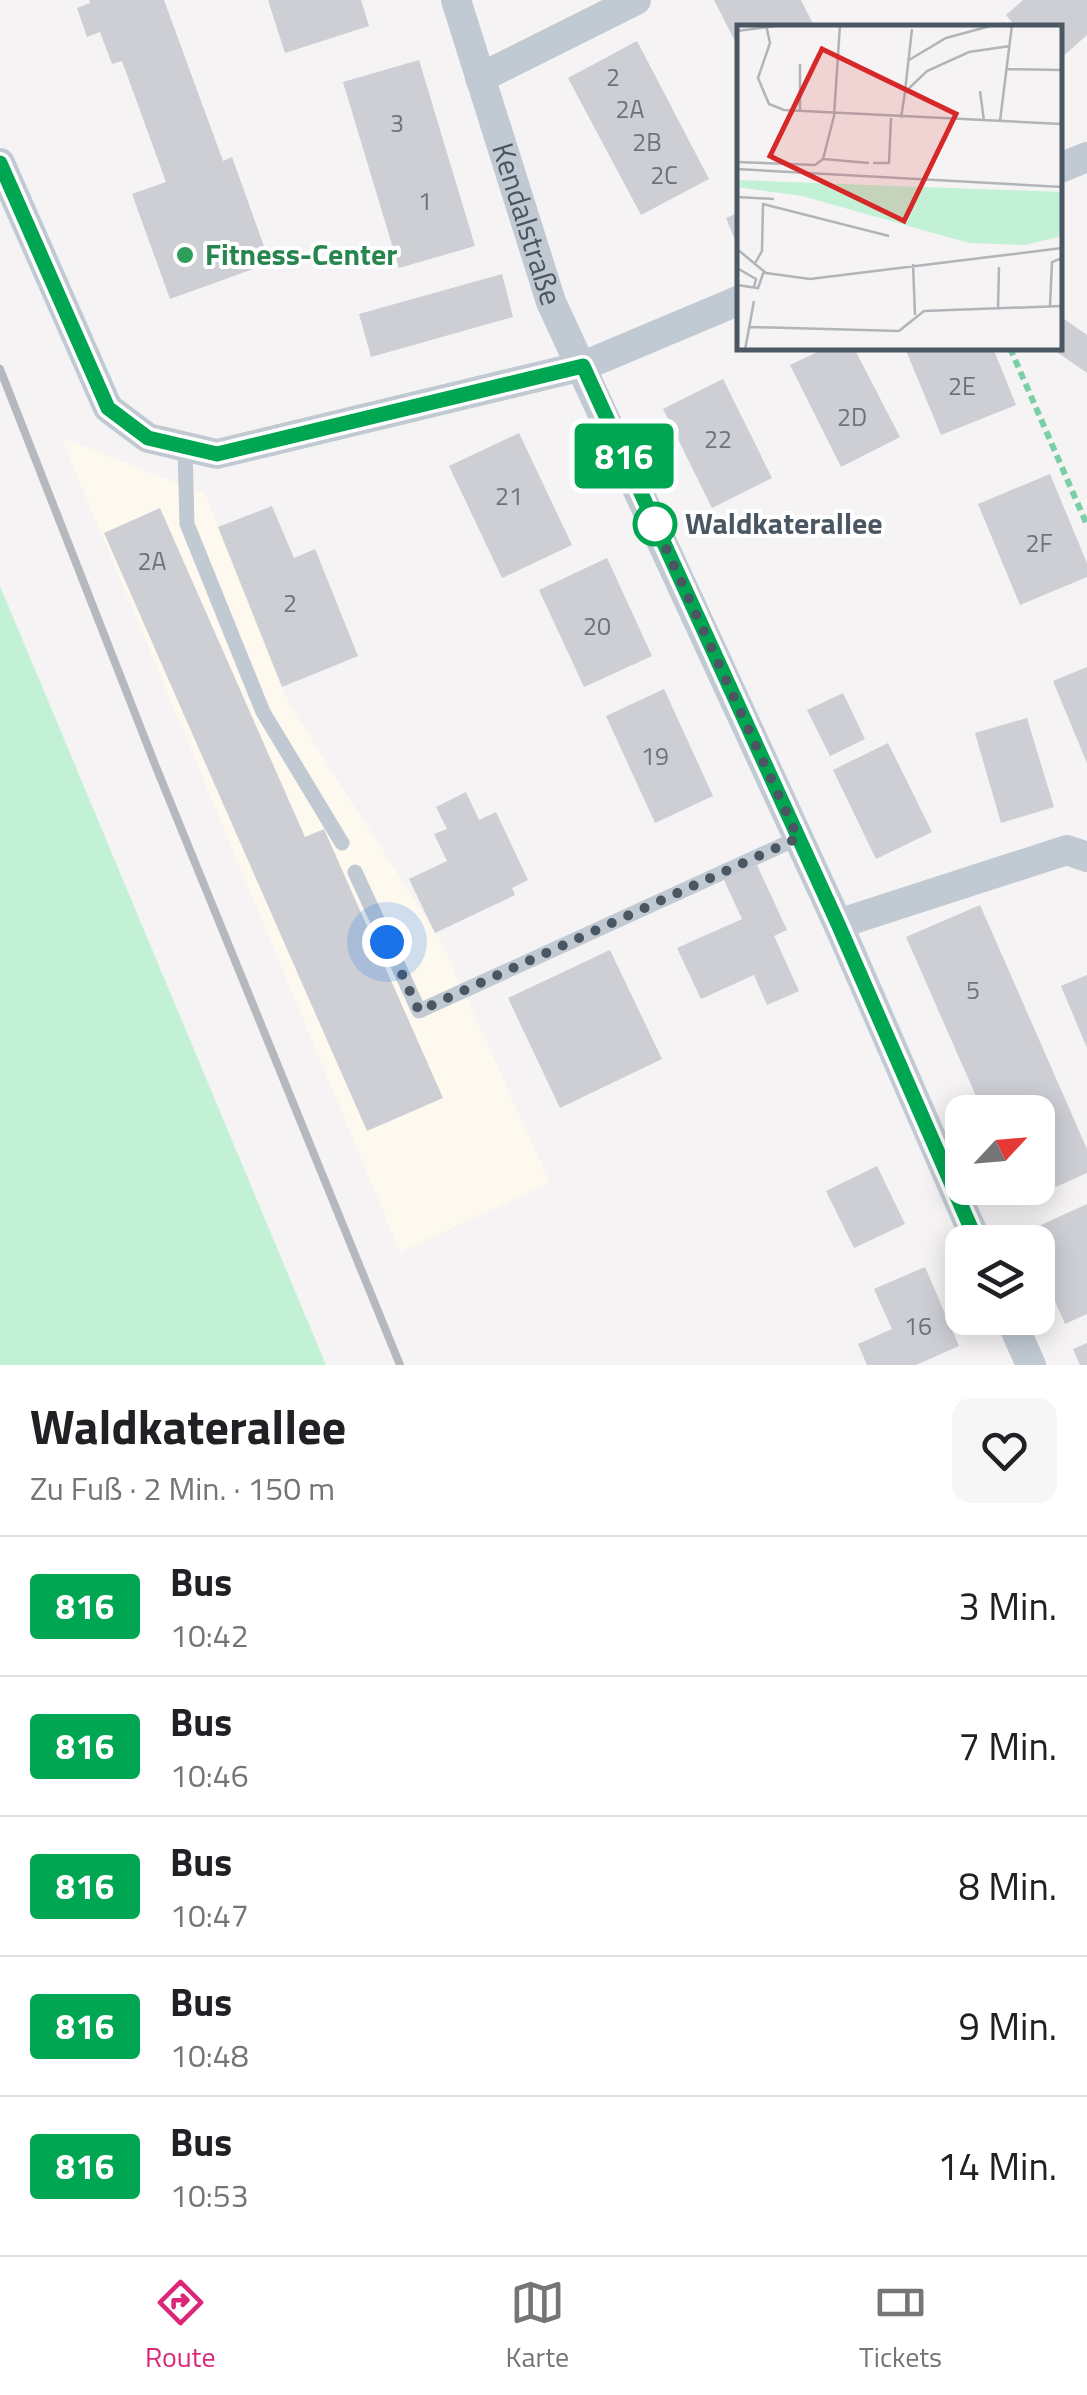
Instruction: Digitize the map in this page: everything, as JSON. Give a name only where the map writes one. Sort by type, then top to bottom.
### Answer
[{"type":"street","name":"Kendalstraße","points":[[456,0],[551,302],[838,924],[970,1225]]},
{"type":"street","points":[[480,78],[636,0]]},
{"type":"street","points":[[1062,167],[1087,157]]},
{"type":"street","points":[[0,163],[108,408],[148,438],[185,448],[217,454],[583,366],[737,301]]},
{"type":"street","points":[[838,924],[1080,850]]},
{"type":"street","points":[[1018,1335],[1031,1365]]},
{"type":"lane","points":[[185,448],[187,524],[263,712],[342,843]]},
{"type":"lane","points":[[355,872],[419,1011],[798,838]]},
{"type":"path","points":[[1011,350],[1087,525]]},
{"type":"shaded area","points":[[61,437],[205,494],[289,704],[441,941],[550,1183],[400,1252]]},
{"type":"green space","points":[[0,586],[326,1365],[0,1365]]},
{"type":"building","points":[[89,0],[164,0],[223,161],[232,157],[270,263],[170,299],[132,194],[166,182],[122,61],[112,64],[100,32],[87,37],[77,8],[90,3]]},
{"type":"building","points":[[268,0],[361,0],[369,26],[285,53]]},
{"type":"building","points":[[714,0],[801,0],[814,25],[737,25],[737,45]]},
{"type":"building","points":[[1023,0],[1087,0],[1087,35],[1062,57],[1062,25],[1014,25],[1006,15]]},
{"type":"building","points":[[637,41],[709,179],[641,215],[568,78]]},
{"type":"building","points":[[419,60],[475,246],[399,268],[343,82]]},
{"type":"building","points":[[737,213],[737,245],[726,218]]},
{"type":"building","points":[[502,274],[513,317],[371,357],[359,314]]},
{"type":"building","points":[[1062,317],[1087,335],[1087,373],[1054,350],[1062,350]]},
{"type":"building","points":[[822,350],[855,350],[900,437],[841,467],[790,365]]},
{"type":"building","points":[[906,350],[994,350],[1016,405],[941,435]]},
{"type":"building","points":[[723,379],[772,478],[712,508],[663,409]]},
{"type":"building","points":[[519,433],[572,545],[502,578],[449,466]]},
{"type":"building","points":[[1050,474],[1087,563],[1087,577],[1020,605],[978,504]]},
{"type":"building","points":[[272,506],[294,558],[315,549],[358,656],[282,687],[218,527]]},
{"type":"building","points":[[160,508],[305,837],[324,829],[443,1098],[367,1131],[104,533]]},
{"type":"building","points":[[607,558],[652,656],[584,687],[539,590]]},
{"type":"building","points":[[1087,667],[1087,763],[1053,681]]},
{"type":"building","points":[[664,689],[713,796],[655,823],[606,716]]},
{"type":"building","points":[[843,693],[865,739],[830,756],[807,710]]},
{"type":"building","points":[[1027,718],[1054,807],[1001,823],[975,733]]},
{"type":"building","points":[[888,743],[932,832],[876,859],[833,770]]},
{"type":"building","points":[[466,792],[479,820],[496,812],[528,880],[512,888],[515,895],[435,933],[409,879],[447,861],[434,834],[447,829],[436,807]]},
{"type":"building","points":[[757,865],[787,930],[774,936],[799,991],[767,1005],[754,975],[701,999],[677,948],[742,919],[724,880]]},
{"type":"building","points":[[980,905],[1087,1149],[1087,1173],[1055,1187],[1055,1095],[976,1095],[906,937]]},
{"type":"building","points":[[610,950],[662,1059],[560,1108],[508,998]]},
{"type":"building","points":[[1087,975],[1087,1048],[1061,986]]},
{"type":"building","points":[[877,1166],[905,1224],[854,1248],[826,1191]]},
{"type":"building","points":[[1087,1204],[1087,1314],[1065,1324],[1055,1301],[1055,1225],[1041,1225]]},
{"type":"building","points":[[925,1267],[945,1313],[945,1335],[954,1335],[959,1346],[916,1365],[867,1365],[858,1344],[892,1329],[874,1289]]},
{"type":"building","points":[[1087,1343],[1087,1365],[1080,1365],[1073,1349]]},
{"type":"railway","points":[[0,369],[156,767],[400,1365]]},
{"type":"bus line","name":"816","points":[[0,163],[108,408],[148,438],[217,454],[583,366],[838,924],[970,1225]]},
{"type":"place","name":"Fitness-Center","points":[[185,255]]},
{"type":"place","name":"Waldkaterallee","points":[[655,524]]},
{"type":"route","points":[[387,942],[419,1011],[798,838],[649,511],[655,524]]}]
